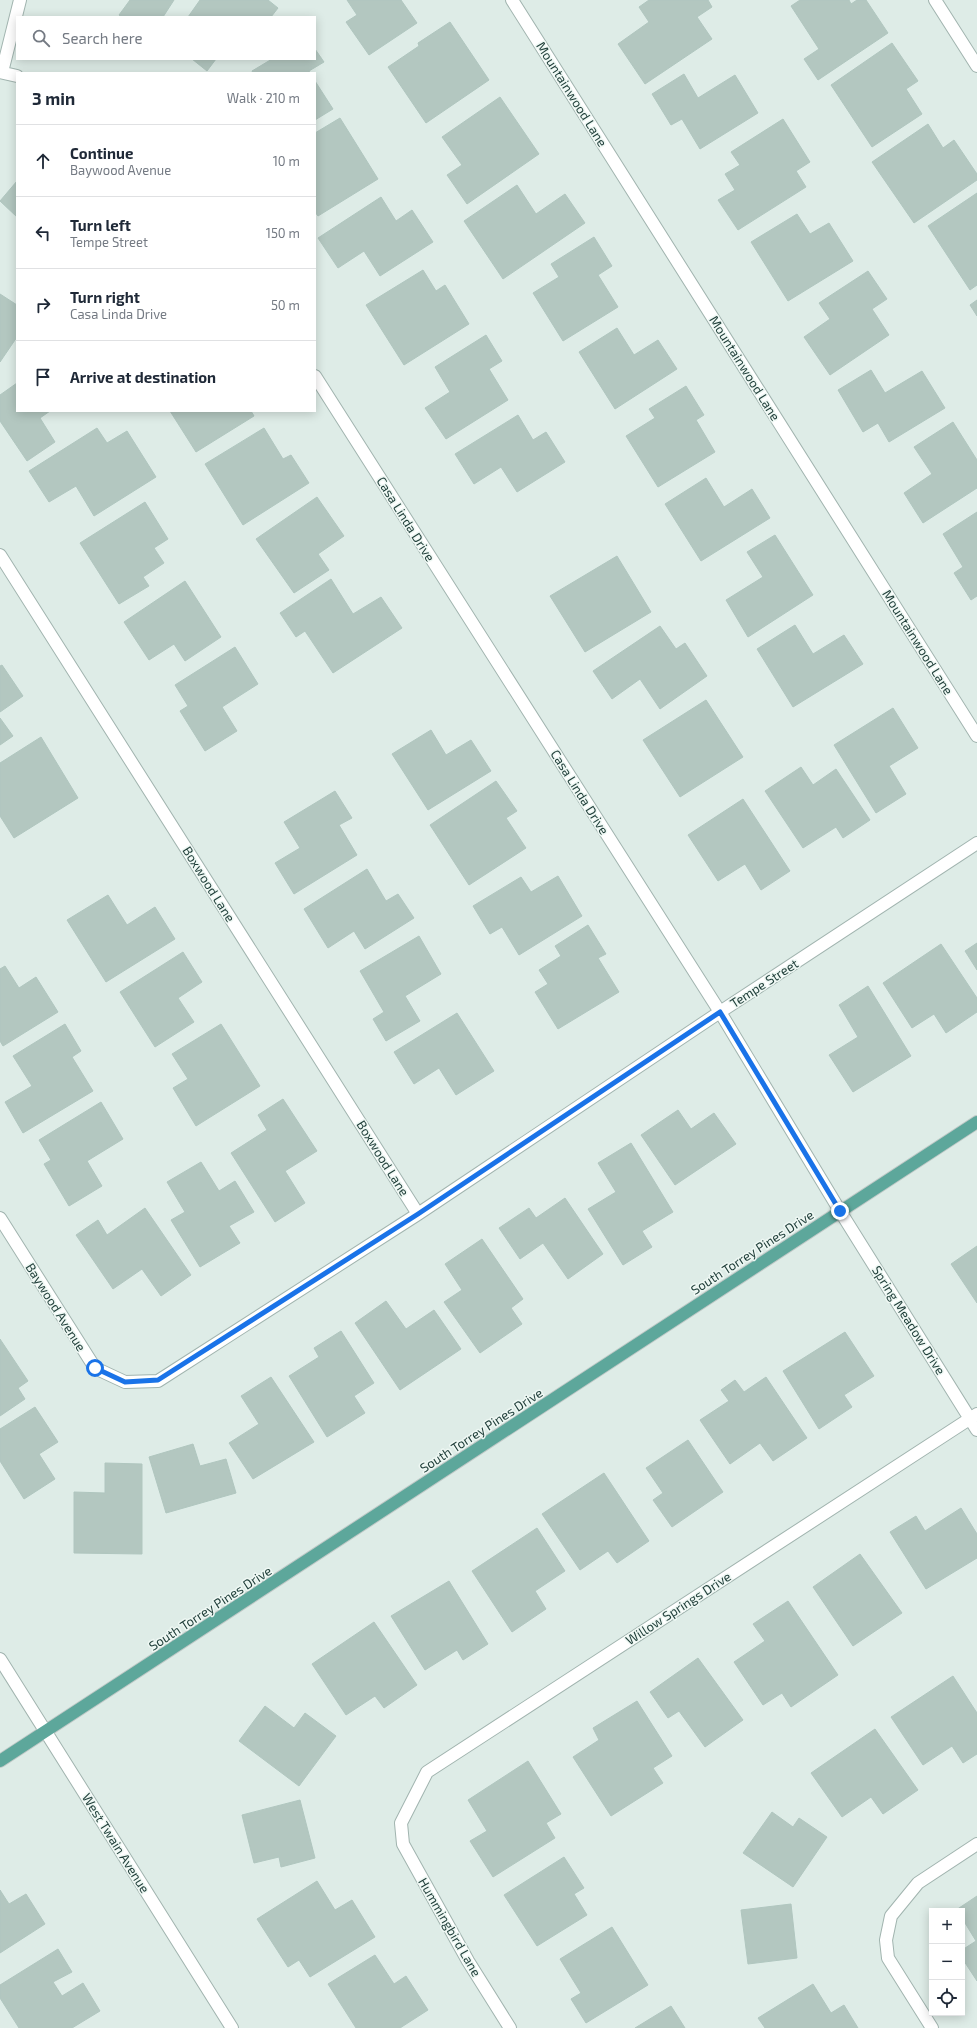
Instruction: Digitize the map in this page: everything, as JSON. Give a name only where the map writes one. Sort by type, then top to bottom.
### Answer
[{"type":"main road","name":"South Torrey Pines Drive","points":[[0,1761],[977,1122]]},
{"type":"street","points":[[16,76],[1,72],[20,0]]},
{"type":"street","name":"Mountainwood Lane","points":[[512,0],[977,736]]},
{"type":"street","points":[[935,0],[977,66]]},
{"type":"street","name":"Casa Linda Drive","points":[[316,378],[720,1012],[840,1211]]},
{"type":"street","name":"Boxwood Lane","points":[[0,555],[418,1214]]},
{"type":"street","name":"Tempe Street","points":[[125,1382],[158,1380],[418,1214],[720,1012],[977,843]]},
{"type":"street","name":"Spring Meadow Drive","points":[[840,1211],[973,1416],[977,1430]]},
{"type":"street","name":"Baywood Avenue","points":[[0,1218],[95,1368],[125,1382]]},
{"type":"street","name":"Willow Springs Drive","points":[[401,1822],[427,1772],[973,1416]]},
{"type":"street","name":"West Twain Avenue","points":[[0,1659],[232,2028]]},
{"type":"street","name":"Hummingbird Lane","points":[[401,1822],[403,1844],[468,1961],[510,2028]]},
{"type":"street","points":[[932,2028],[888,1958],[886,1940],[891,1916],[918,1883],[977,1844]]},
{"type":"building","points":[[130,0],[174,0],[164,16],[119,15]]},
{"type":"building","points":[[200,0],[268,0],[278,8],[272,16],[189,16]]},
{"type":"building","points":[[347,0],[401,0],[417,23],[369,55],[346,22],[357,15]]},
{"type":"building","points":[[649,0],[708,0],[712,7],[697,17],[712,39],[645,84],[618,44],[649,22],[639,7]]},
{"type":"building","points":[[800,0],[849,0],[851,4],[857,0],[866,0],[888,33],[818,80],[804,59],[819,49],[791,6]]},
{"type":"building","points":[[450,22],[489,80],[426,123],[388,67],[419,46],[418,43]]},
{"type":"building","points":[[892,43],[918,81],[906,89],[922,114],[872,147],[831,85]]},
{"type":"building","points":[[316,50],[324,62],[310,72],[252,71],[270,60],[316,60]]},
{"type":"building","points":[[193,60],[215,60],[207,71]]},
{"type":"building","points":[[684,74],[698,98],[735,75],[758,113],[700,149],[682,119],[671,125],[652,94]]},
{"type":"building","points":[[316,83],[333,109],[316,119]]},
{"type":"building","points":[[500,97],[539,154],[467,204],[447,175],[462,165],[442,137]]},
{"type":"building","points":[[340,118],[378,179],[318,216],[316,213],[316,132]]},
{"type":"building","points":[[783,119],[810,162],[796,171],[806,187],[738,230],[718,200],[735,190],[725,174],[740,165],[731,152]]},
{"type":"building","points":[[928,124],[943,148],[954,140],[977,174],[977,180],[914,223],[872,162]]},
{"type":"building","points":[[16,182],[16,216],[0,201]]},
{"type":"building","points":[[517,185],[536,214],[565,194],[585,223],[503,279],[464,221]]},
{"type":"building","points":[[977,193],[977,285],[970,290],[928,226]]},
{"type":"building","points":[[381,197],[396,221],[412,210],[433,242],[380,276],[364,251],[338,268],[318,238]]},
{"type":"building","points":[[797,214],[810,234],[829,223],[853,261],[788,301],[751,242]]},
{"type":"building","points":[[594,237],[612,266],[598,275],[618,307],[563,341],[533,293],[559,277],[551,264]]},
{"type":"building","points":[[423,270],[436,291],[445,285],[469,324],[404,365],[366,305]]},
{"type":"building","points":[[868,271],[887,299],[872,309],[889,335],[830,375],[804,337],[830,319],[819,303]]},
{"type":"building","points":[[0,294],[16,304],[16,338],[0,362]]},
{"type":"building","points":[[977,300],[977,316],[970,305]]},
{"type":"building","points":[[617,328],[634,355],[658,340],[677,369],[615,409],[579,352]]},
{"type":"building","points":[[486,335],[502,361],[489,369],[508,400],[446,439],[425,408],[450,392],[435,367]]},
{"type":"building","points":[[871,370],[885,393],[922,371],[945,408],[889,442],[878,423],[863,432],[838,390]]},
{"type":"building","points":[[16,384],[16,412],[49,412],[40,418],[55,442],[27,461],[0,421],[0,395]]},
{"type":"building","points":[[686,386],[704,415],[696,420],[715,452],[658,487],[626,436],[655,418],[649,409]]},
{"type":"building","points":[[171,412],[252,412],[254,416],[196,452]]},
{"type":"building","points":[[518,415],[533,440],[546,432],[565,462],[517,492],[501,467],[474,484],[455,454]]},
{"type":"building","points":[[953,422],[977,460],[977,488],[923,523],[904,493],[932,474],[914,447]]},
{"type":"building","points":[[97,428],[107,443],[127,431],[156,477],[94,516],[76,486],[49,502],[29,471]]},
{"type":"building","points":[[264,428],[283,459],[291,455],[309,483],[243,525],[205,464]]},
{"type":"building","points":[[706,478],[724,507],[752,489],[770,518],[701,561],[665,504]]},
{"type":"building","points":[[317,497],[344,536],[318,554],[329,570],[294,593],[256,539]]},
{"type":"building","points":[[145,502],[168,539],[154,548],[164,563],[143,577],[149,586],[119,604],[80,543]]},
{"type":"building","points":[[977,512],[977,596],[971,600],[954,573],[963,567],[943,534]]},
{"type":"building","points":[[775,535],[813,595],[748,637],[726,600],[763,577],[747,552]]},
{"type":"building","points":[[617,556],[651,612],[585,652],[550,596]]},
{"type":"building","points":[[331,579],[353,614],[381,597],[402,628],[333,673],[305,631],[296,637],[280,613]]},
{"type":"building","points":[[185,581],[221,637],[185,661],[174,644],[149,660],[124,622]]},
{"type":"building","points":[[795,625],[813,654],[844,635],[863,664],[793,707],[757,649]]},
{"type":"building","points":[[660,626],[676,649],[685,643],[707,676],[660,709],[640,679],[612,699],[593,671]]},
{"type":"building","points":[[235,647],[258,684],[222,707],[237,731],[205,751],[180,711],[188,706],[175,685]]},
{"type":"building","points":[[2,665],[23,696],[0,712],[0,666]]},
{"type":"building","points":[[706,700],[743,757],[680,797],[643,740]]},
{"type":"building","points":[[893,708],[918,748],[889,766],[906,794],[876,813],[834,745]]},
{"type":"building","points":[[0,718],[13,736],[0,745]]},
{"type":"building","points":[[431,730],[446,755],[471,740],[491,771],[428,810],[392,754]]},
{"type":"building","points":[[41,737],[78,798],[14,838],[0,816],[0,763]]},
{"type":"building","points":[[801,767],[813,785],[836,769],[870,820],[843,838],[836,827],[803,848],[765,791]]},
{"type":"building","points":[[496,781],[517,811],[506,818],[526,848],[469,885],[430,825]]},
{"type":"building","points":[[335,791],[352,818],[339,825],[357,855],[294,894],[275,863],[300,848],[284,822]]},
{"type":"building","points":[[743,799],[790,871],[761,890],[745,864],[718,881],[688,835]]},
{"type":"building","points":[[367,869],[386,901],[398,894],[414,918],[365,949],[354,931],[328,948],[304,909]]},
{"type":"building","points":[[558,876],[582,916],[519,955],[502,927],[490,934],[473,906],[521,877],[531,892]]},
{"type":"building","points":[[108,895],[127,925],[155,907],[175,939],[106,982],[67,920]]},
{"type":"building","points":[[588,925],[606,954],[598,958],[619,992],[558,1029],[535,992],[548,984],[539,970],[561,956],[555,946]]},
{"type":"building","points":[[419,936],[441,974],[405,996],[420,1021],[386,1041],[373,1019],[384,1012],[360,971]]},
{"type":"building","points":[[977,943],[977,970],[965,951]]},
{"type":"building","points":[[941,944],[977,998],[977,1012],[946,1033],[934,1014],[912,1028],[883,983]]},
{"type":"building","points":[[183,952],[202,982],[178,998],[194,1022],[155,1047],[120,992]]},
{"type":"building","points":[[5,966],[19,988],[36,977],[58,1012],[3,1046],[0,1041],[0,969]]},
{"type":"building","points":[[868,986],[911,1056],[853,1092],[829,1055],[858,1037],[839,1005]]},
{"type":"building","points":[[457,1013],[494,1071],[456,1095],[439,1068],[414,1084],[394,1052]]},
{"type":"building","points":[[65,1024],[81,1051],[72,1057],[93,1091],[23,1133],[5,1102],[32,1086],[13,1056]]},
{"type":"building","points":[[221,1024],[260,1086],[196,1126],[173,1088],[188,1079],[172,1054]]},
{"type":"building","points":[[283,1099],[317,1151],[285,1171],[305,1203],[275,1222],[231,1153],[267,1130],[258,1115]]},
{"type":"building","points":[[101,1102],[123,1139],[87,1161],[102,1186],[69,1206],[44,1164],[51,1160],[39,1140]]},
{"type":"building","points":[[678,1110],[691,1129],[714,1113],[736,1144],[675,1185],[641,1135]]},
{"type":"building","points":[[631,1143],[673,1212],[642,1231],[652,1247],[623,1265],[588,1209],[616,1192],[598,1163]]},
{"type":"building","points":[[201,1162],[219,1191],[235,1181],[254,1212],[229,1226],[240,1243],[200,1267],[171,1220],[185,1212],[167,1182]]},
{"type":"building","points":[[565,1198],[603,1254],[568,1279],[543,1243],[520,1259],[499,1228],[529,1208],[536,1218]]},
{"type":"building","points":[[145,1208],[191,1275],[161,1296],[142,1269],[113,1289],[76,1235],[98,1220],[107,1235]]},
{"type":"building","points":[[482,1239],[523,1299],[511,1308],[522,1324],[480,1353],[444,1302],[462,1290],[445,1264]]},
{"type":"building","points":[[977,1246],[977,1303],[951,1264]]},
{"type":"building","points":[[386,1301],[406,1329],[434,1310],[461,1349],[400,1390],[355,1323]]},
{"type":"building","points":[[341,1331],[374,1383],[354,1396],[365,1413],[327,1437],[289,1376],[319,1357],[314,1348]]},
{"type":"building","points":[[845,1332],[874,1376],[844,1395],[852,1407],[819,1429],[783,1371]]},
{"type":"building","points":[[0,1339],[28,1381],[18,1388],[25,1399],[0,1416]]},
{"type":"building","points":[[271,1377],[314,1442],[253,1479],[229,1443],[259,1424],[241,1396]]},
{"type":"building","points":[[766,1377],[807,1438],[773,1461],[760,1443],[730,1464],[700,1420],[729,1401],[721,1390],[735,1380],[744,1392]]},
{"type":"building","points":[[35,1407],[58,1442],[39,1454],[55,1479],[24,1499],[0,1461],[0,1429]]},
{"type":"building","points":[[688,1440],[723,1492],[672,1527],[653,1500],[663,1493],[646,1468]]},
{"type":"building","points":[[193,1444],[200,1466],[226,1459],[236,1493],[166,1513],[149,1457]]},
{"type":"building","points":[[105,1463],[142,1464],[142,1554],[74,1553],[74,1492],[105,1493]]},
{"type":"building","points":[[604,1473],[649,1541],[617,1563],[608,1551],[580,1570],[542,1514]]},
{"type":"building","points":[[961,1508],[977,1534],[977,1558],[926,1589],[890,1532],[916,1516],[925,1531]]},
{"type":"building","points":[[537,1528],[565,1571],[535,1591],[546,1609],[512,1632],[472,1571]]},
{"type":"building","points":[[860,1554],[902,1613],[853,1646],[813,1587]]},
{"type":"building","points":[[449,1581],[488,1644],[463,1660],[457,1650],[425,1670],[391,1616]]},
{"type":"building","points":[[788,1601],[838,1675],[791,1707],[782,1693],[763,1705],[734,1662],[765,1641],[753,1624]]},
{"type":"building","points":[[374,1622],[417,1685],[384,1708],[375,1696],[346,1715],[312,1664]]},
{"type":"building","points":[[698,1658],[743,1720],[705,1747],[679,1711],[668,1718],[650,1692]]},
{"type":"building","points":[[953,1676],[977,1713],[977,1754],[963,1763],[952,1746],[923,1765],[891,1717]]},
{"type":"building","points":[[637,1701],[672,1756],[653,1768],[663,1783],[611,1816],[573,1757],[599,1740],[593,1728]]},
{"type":"building","points":[[265,1706],[294,1728],[305,1713],[336,1736],[299,1786],[239,1741]]},
{"type":"building","points":[[875,1729],[918,1790],[883,1814],[871,1797],[842,1817],[811,1773]]},
{"type":"building","points":[[528,1761],[561,1814],[546,1823],[555,1838],[493,1877],[470,1841],[487,1831],[468,1800]]},
{"type":"building","points":[[300,1800],[315,1858],[281,1867],[279,1857],[254,1863],[242,1815]]},
{"type":"building","points":[[772,1812],[793,1827],[799,1818],[827,1837],[793,1887],[743,1853]]},
{"type":"building","points":[[564,1857],[584,1888],[574,1894],[587,1915],[537,1946],[504,1895]]},
{"type":"building","points":[[317,1881],[335,1910],[352,1900],[375,1937],[310,1977],[299,1960],[288,1967],[257,1919]]},
{"type":"building","points":[[0,1890],[9,1904],[26,1894],[45,1924],[0,1953]]},
{"type":"building","points":[[977,1896],[977,1981],[965,1963],[965,1948],[976,1941],[965,1923],[965,1908],[959,1908]]},
{"type":"building","points":[[791,1904],[797,1958],[748,1964],[741,1910]]},
{"type":"building","points":[[612,1927],[648,1985],[586,2023],[571,1999],[581,1993],[560,1959]]},
{"type":"building","points":[[58,1949],[72,1972],[53,1982],[62,1996],[83,1983],[100,2011],[72,2028],[19,2028],[0,1998],[0,1985]]},
{"type":"building","points":[[375,1955],[394,1984],[406,1976],[428,2010],[400,2028],[356,2028],[328,1984]]},
{"type":"building","points":[[813,1984],[831,2013],[844,2005],[858,2028],[765,2028],[758,2018]]},
{"type":"building","points":[[671,2006],[685,2028],[635,2028]]},
{"type":"route","points":[[95,1368],[125,1382],[158,1380],[418,1214],[720,1012],[840,1211]]}]
